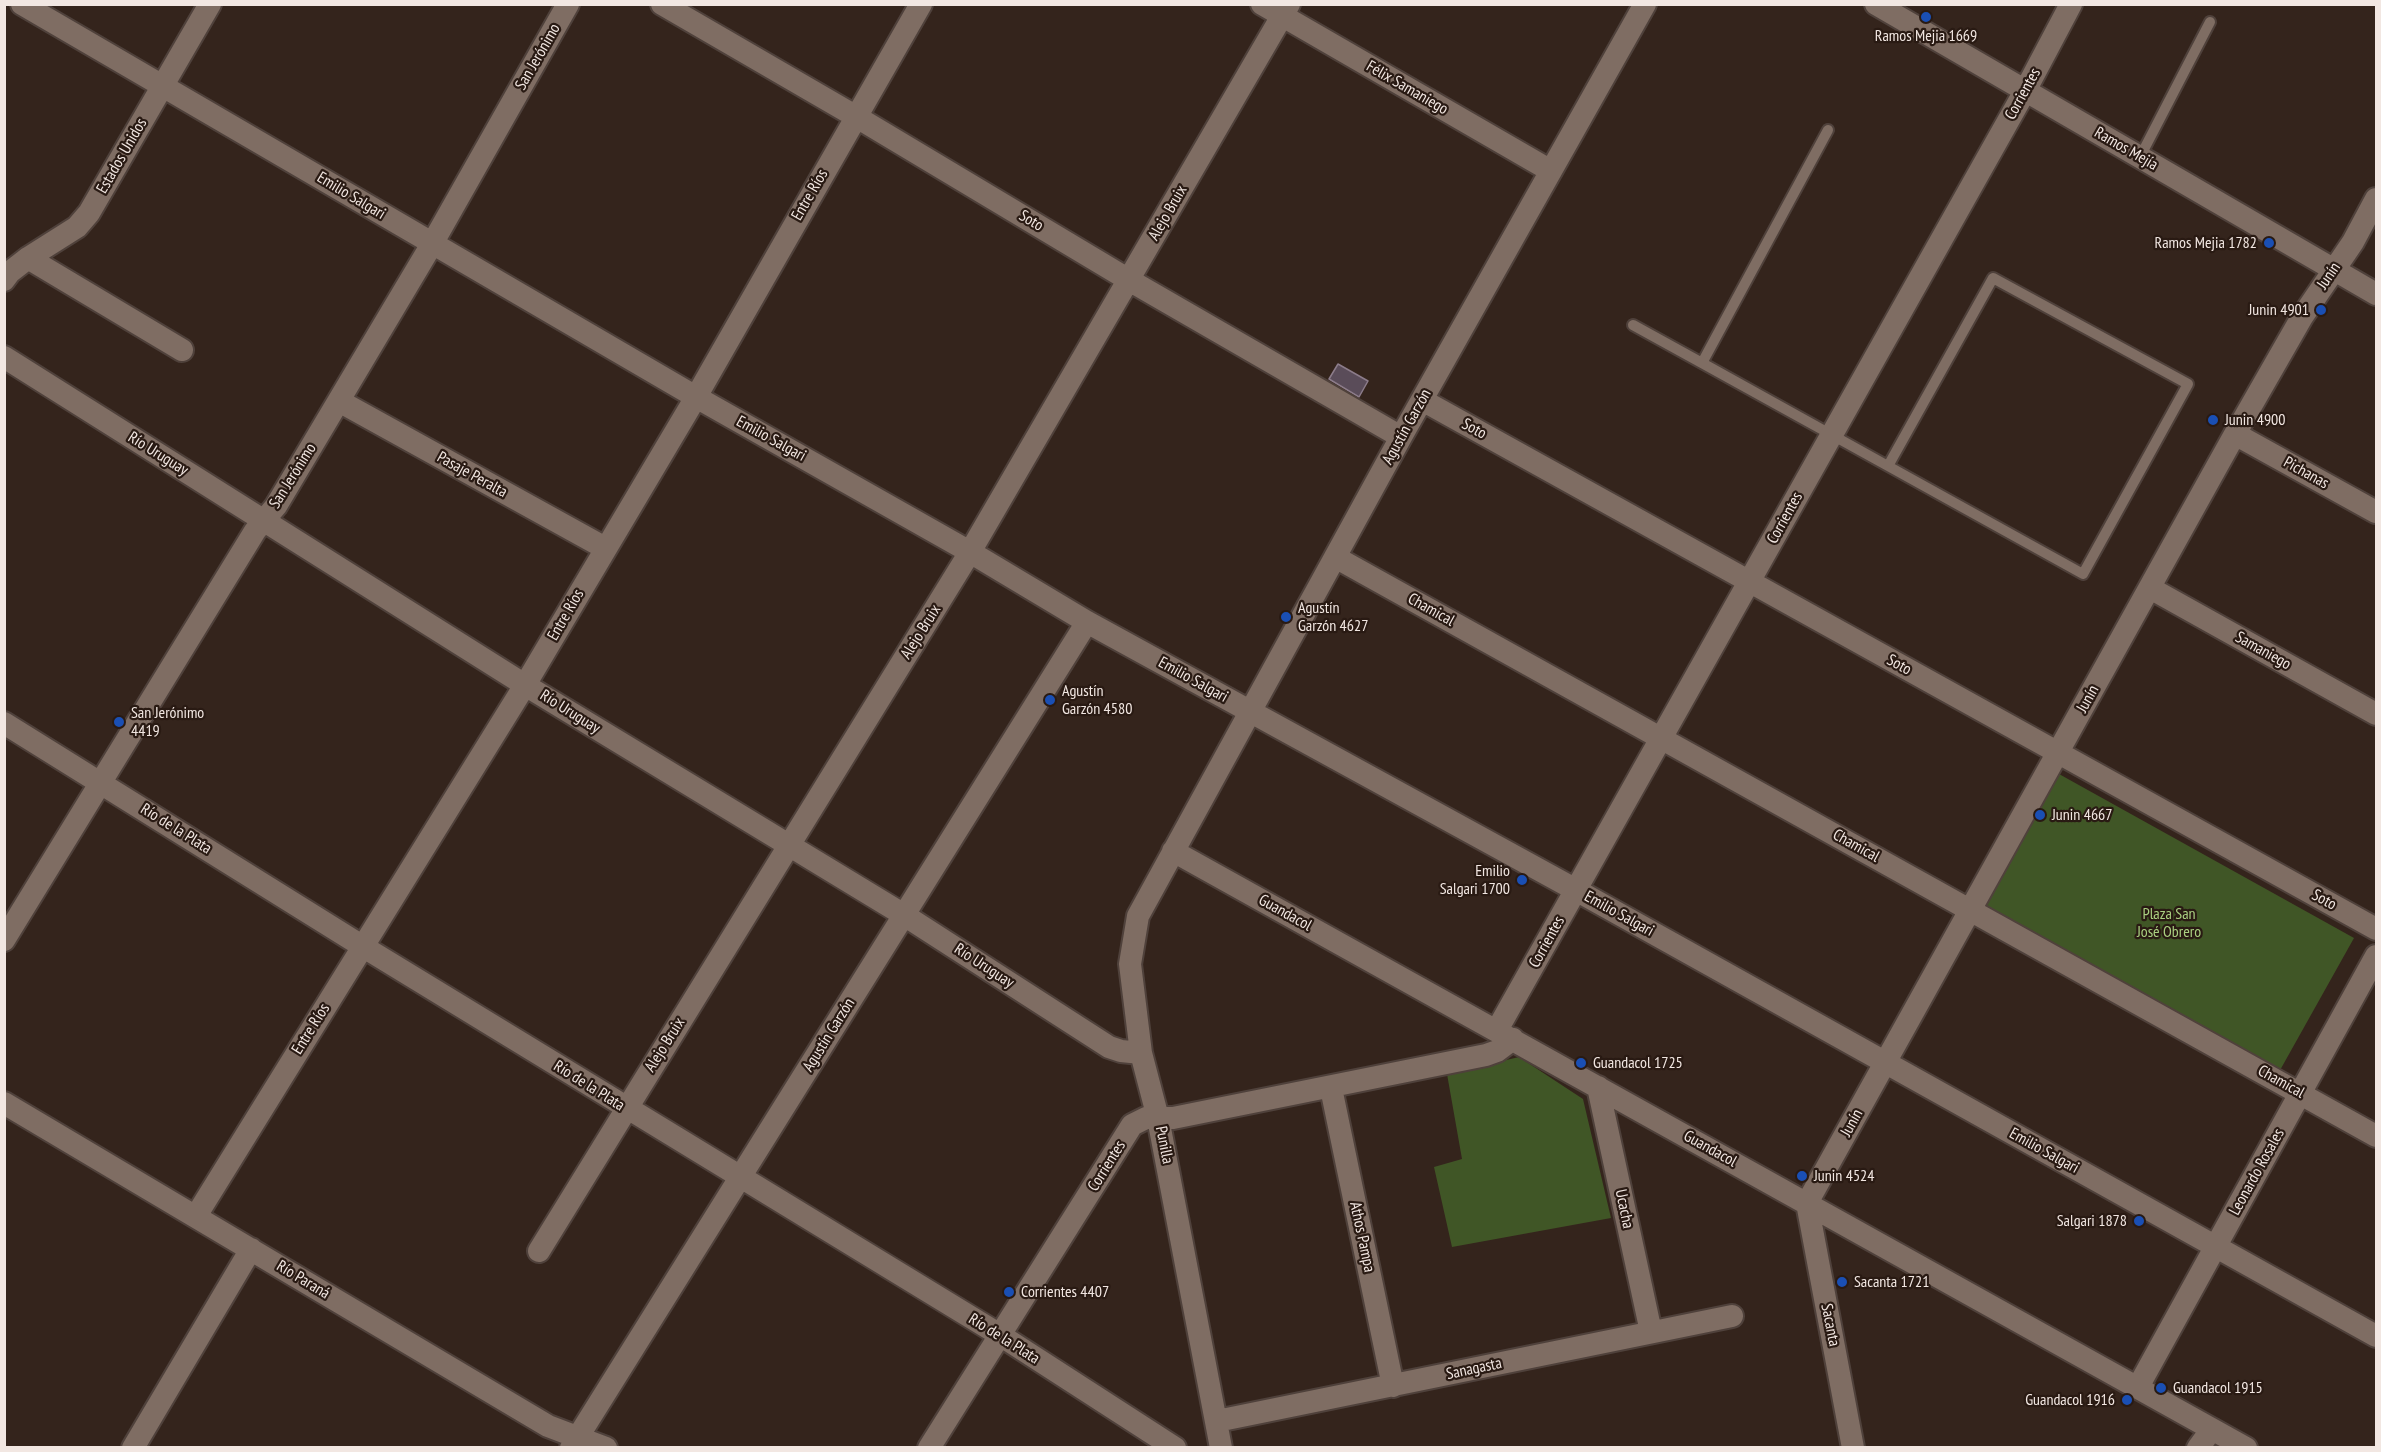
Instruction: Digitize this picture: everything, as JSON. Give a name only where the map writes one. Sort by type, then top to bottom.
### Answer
[{"type":"street","name":"Emilio Salgari","points":[[22,4],[432,244],[1088,622],[1576,890],[2376,1336]]},
{"type":"street","name":"Estados Unidos","points":[[4,280],[10,272],[28,258],[77,227],[89,213],[210,4]]},
{"type":"street","name":"San Jerónimo","points":[[4,940],[263,520],[276,506],[432,244],[568,4]]},
{"type":"street","name":"Soto","points":[[662,4],[1401,437]]},
{"type":"street","name":"Entre Ríos","points":[[195,1216],[525,685],[696,397],[921,4]]},
{"type":"street","name":"Félix Samaniego","points":[[1263,4],[1286,10],[1551,171]]},
{"type":"street","name":"Agustín Garzón","points":[[1173,851],[1401,437],[1645,4]]},
{"type":"street","name":"Ramos Mejía","points":[[1876,4],[2376,294]]},
{"type":"street","name":"Corrientes","points":[[929,1448],[1132,1125],[1146,1118],[1173,1118],[1331,1088],[1497,1051],[1576,890],[2025,91],[2071,4]]},
{"type":"street","name":"Alejo Bruix","points":[[539,1251],[970,552],[1286,10]]},
{"type":"street","name":"Junín","points":[[1807,1203],[2235,434],[2302,316],[2353,242],[2376,199]]},
{"type":"street","points":[[28,258],[182,350]]},
{"type":"street","name":"Río Uruguay","points":[[4,357],[525,685],[788,847],[904,915],[1109,1047],[1141,1053]]},
{"type":"street","name":"Soto","points":[[1422,400],[2376,929]]},
{"type":"street","name":"Pasaje Peralta","points":[[339,401],[605,548]]},
{"type":"street","name":"Pichanas","points":[[2235,434],[2376,512]]},
{"type":"street","name":"Chamical","points":[[1335,557],[2376,1136]]},
{"type":"street","name":"Samaniego","points":[[2150,588],[2376,714]]},
{"type":"street","name":"Agustín Garzón","points":[[574,1442],[1088,622]]},
{"type":"street","name":"Río de la Plata","points":[[4,723],[362,946],[1000,1335],[1175,1448]]},
{"type":"street","name":"Guandacol","points":[[1173,851],[2246,1448]]},
{"type":"street","name":"Punilla","points":[[1173,851],[1138,916],[1130,964],[1141,1053],[1158,1118],[1221,1448]]},
{"type":"street","name":"Leonardo Rosales","points":[[2138,1387],[2376,956]]},
{"type":"street","name":"Ucacha","points":[[1598,1087],[1651,1332]]},
{"type":"street","name":"Athos Pampa","points":[[1331,1088],[1393,1386]]},
{"type":"street","name":"Río Paraná","points":[[4,1103],[574,1442],[606,1448]]},
{"type":"street","name":"Sacanta","points":[[1807,1203],[1853,1448]]},
{"type":"street","points":[[134,1448],[251,1249]]},
{"type":"street","name":"Sanagasta","points":[[1217,1421],[1732,1316]]},
{"type":"street","points":[[2198,1448],[2212,1429]]},
{"type":"lane","points":[[2140,157],[2210,22]]},
{"type":"lane","points":[[1702,363],[1828,130]]},
{"type":"lane","points":[[1633,325],[2083,574],[2188,384],[1993,279],[1888,466]]},
{"type":"green space","name":"Plaza San José Obrero","points":[[2059,774],[2354,938],[2279,1072],[1985,908]]},
{"type":"green space","points":[[1519,1057],[1583,1099],[1611,1218],[1452,1247],[1434,1167],[1462,1159],[1447,1074]]},
{"type":"building","points":[[1338,364],[1368,381],[1359,397],[1329,379]]},
{"type":"place","name":"Ramos Mejia 1669","points":[[1926,17]]},
{"type":"place","name":"Ramos Mejia 1782","points":[[2269,243]]},
{"type":"place","name":"Junin 4901","points":[[2321,310]]},
{"type":"place","name":"Junin 4900","points":[[2213,420]]},
{"type":"place","name":"Agustín Garzón 4627","points":[[1286,617]]},
{"type":"place","name":"Agustín Garzón 4580","points":[[1050,700]]},
{"type":"place","name":"San Jerónimo 4419","points":[[119,722]]},
{"type":"place","name":"Junin 4667","points":[[2040,815]]},
{"type":"place","name":"Emilio Salgari 1700","points":[[1522,880]]},
{"type":"place","name":"Guandacol 1725","points":[[1581,1063]]},
{"type":"place","name":"Junin 4524","points":[[1802,1176]]},
{"type":"place","name":"Salgari 1878","points":[[2139,1221]]},
{"type":"place","name":"Sacanta 1721","points":[[1842,1282]]},
{"type":"place","name":"Corrientes 4407","points":[[1009,1292]]},
{"type":"place","name":"Guandacol 1915","points":[[2161,1388]]},
{"type":"place","name":"Guandacol 1916","points":[[2127,1400]]}]
